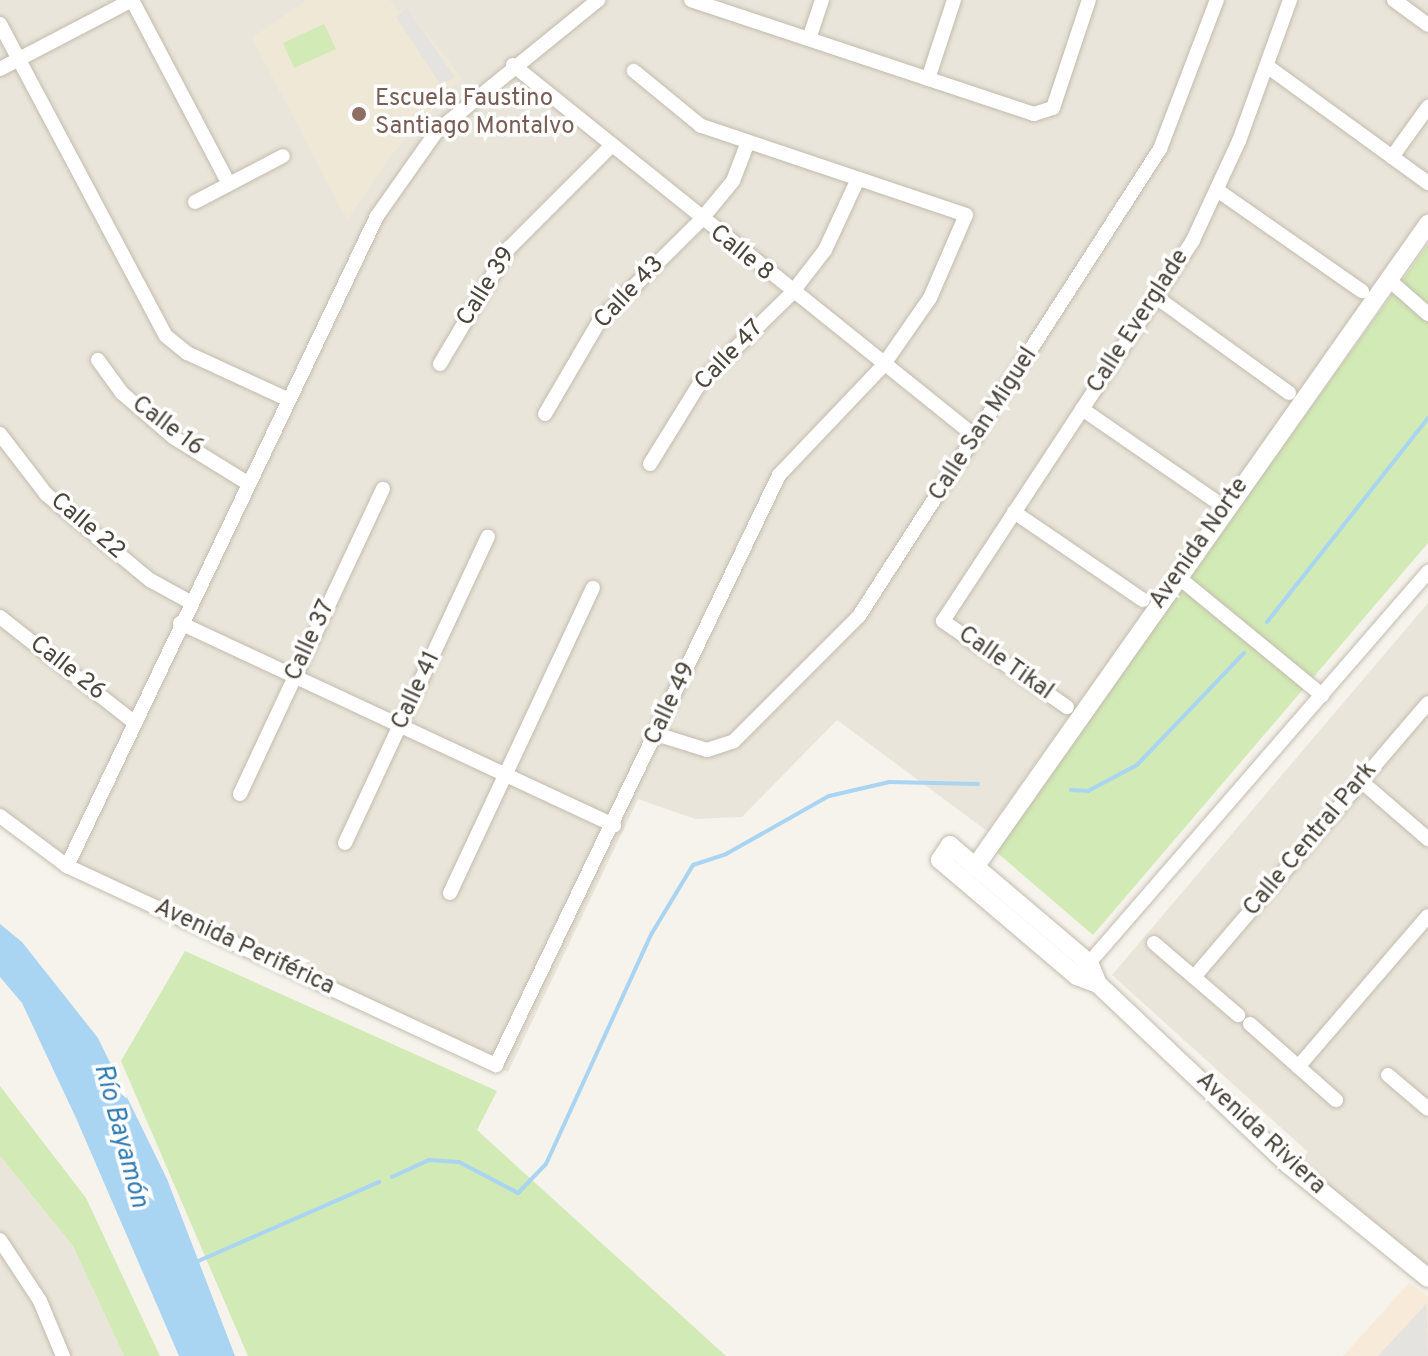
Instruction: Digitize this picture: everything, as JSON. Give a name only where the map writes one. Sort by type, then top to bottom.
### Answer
[{"type":"street","points":[[0,69],[132,0],[229,184]]},
{"type":"street","points":[[67,866],[285,398],[377,216],[437,131],[513,65],[598,0]]},
{"type":"street","points":[[691,0],[1034,114],[1053,108],[1089,0]]},
{"type":"street","points":[[809,39],[822,0]]},
{"type":"street","points":[[928,79],[954,0]]},
{"type":"street","name":"Calle San Miguel","points":[[656,734],[707,750],[734,741],[859,616],[1160,149],[1217,0]]},
{"type":"street","name":"Calle Everglade","points":[[943,621],[1156,297],[1217,190],[1290,0]]},
{"type":"street","points":[[1394,0],[1428,25]]},
{"type":"street","points":[[0,24],[166,336],[187,353],[285,398]]},
{"type":"street","name":"Calle 8","points":[[513,65],[609,148],[882,367],[976,437]]},
{"type":"street","points":[[1267,66],[1428,183]]},
{"type":"street","points":[[634,71],[701,126],[858,179]]},
{"type":"street","points":[[1392,157],[1428,107]]},
{"type":"street","name":"Calle 43","points":[[545,414],[600,320],[700,221],[733,181],[748,142]]},
{"type":"street","name":"Calle 39","points":[[440,364],[509,248],[609,148]]},
{"type":"street","points":[[195,202],[283,156]]},
{"type":"street","name":"Calle 49","points":[[496,1065],[614,825],[779,475],[882,367],[930,298],[966,215],[858,179]]},
{"type":"street","name":"Calle 47","points":[[650,464],[700,383],[791,294],[825,250],[858,179]]},
{"type":"street","points":[[1217,190],[1362,291]]},
{"type":"street","name":"Avenida Norte","points":[[975,867],[1177,576],[1428,224]]},
{"type":"street","points":[[1388,279],[1428,314]]},
{"type":"street","points":[[1156,297],[1289,393]]},
{"type":"street","name":"Calle 16","points":[[98,360],[122,393],[173,437],[246,482]]},
{"type":"street","points":[[1082,409],[1214,500]]},
{"type":"street","name":"Calle 22","points":[[0,434],[46,494],[150,580],[190,602]]},
{"type":"street","name":"Calle 37","points":[[240,794],[383,489]]},
{"type":"street","points":[[1014,512],[1143,600]]},
{"type":"street","name":"Calle 41","points":[[345,843],[488,537]]},
{"type":"street","points":[[1083,970],[1428,572]]},
{"type":"street","points":[[1177,576],[1322,695]]},
{"type":"street","points":[[450,893],[593,588]]},
{"type":"street","name":"Calle 26","points":[[0,617],[134,722]]},
{"type":"street","name":"Calle Tikal","points":[[943,621],[1067,707]]},
{"type":"street","points":[[180,623],[614,825]]},
{"type":"street","name":"Calle Central Park","points":[[1194,977],[1428,703]]},
{"type":"street","points":[[1361,781],[1428,839]]},
{"type":"street","name":"Avenida Periférica","points":[[0,816],[67,866],[496,1065]]},
{"type":"street","name":"Avenida Riviera","points":[[1083,970],[945,852],[975,867],[1289,1165],[1428,1278]]},
{"type":"street","points":[[1298,1067],[1428,916]]},
{"type":"street","points":[[1154,943],[1336,1100]]},
{"type":"street","points":[[1388,1075],[1428,1109]]},
{"type":"street","points":[[0,1240],[40,1301],[63,1356]]},
{"type":"shaded area","points":[[0,0],[1428,0],[1428,214],[987,831],[837,720],[742,817],[695,819],[638,799],[508,1072],[67,866],[0,816]]},
{"type":"shaded area","name":"Escuela Faustino Santiago Montalvo","points":[[307,0],[390,0],[398,12],[407,8],[462,78],[392,154],[347,220],[252,38]]},
{"type":"shaded area","points":[[407,8],[455,77],[441,85],[396,17]]},
{"type":"shaded area","points":[[1428,603],[1428,1269],[1301,1162],[1308,1152],[1112,975]]},
{"type":"shaded area","points":[[0,1156],[73,1246],[124,1356],[0,1356]]},
{"type":"shaded area","points":[[1409,1283],[1428,1296],[1428,1356],[1343,1356]]},
{"type":"shaded area","points":[[1427,1303],[1428,1356],[1378,1356]]},
{"type":"green space","points":[[324,24],[336,49],[294,68],[283,43]]},
{"type":"green space","points":[[1428,244],[1428,543],[1093,935],[994,850]]},
{"type":"green space","points":[[185,951],[497,1091],[477,1130],[726,1356],[248,1356],[121,1061]]},
{"type":"green space","points":[[0,1086],[86,1198],[160,1356],[124,1356],[73,1246],[0,1156]]},
{"type":"water","name":"Río Bayamón","points":[[0,924],[22,942],[98,1038],[167,1179],[235,1356],[179,1356],[76,1118],[22,1003],[0,977]]},
{"type":"waterway","points":[[1267,622],[1428,418]]},
{"type":"waterway","points":[[1071,790],[1088,791],[1137,765],[1244,653]]},
{"type":"waterway","points":[[392,1177],[429,1160],[459,1162],[518,1193],[546,1164],[652,933],[693,865],[726,854],[829,796],[889,782],[978,784]]},
{"type":"waterway","points":[[196,1262],[379,1182]]},
{"type":"place","name":"Escuela Faustino Santiago Montalvo","points":[[359,114]]}]
